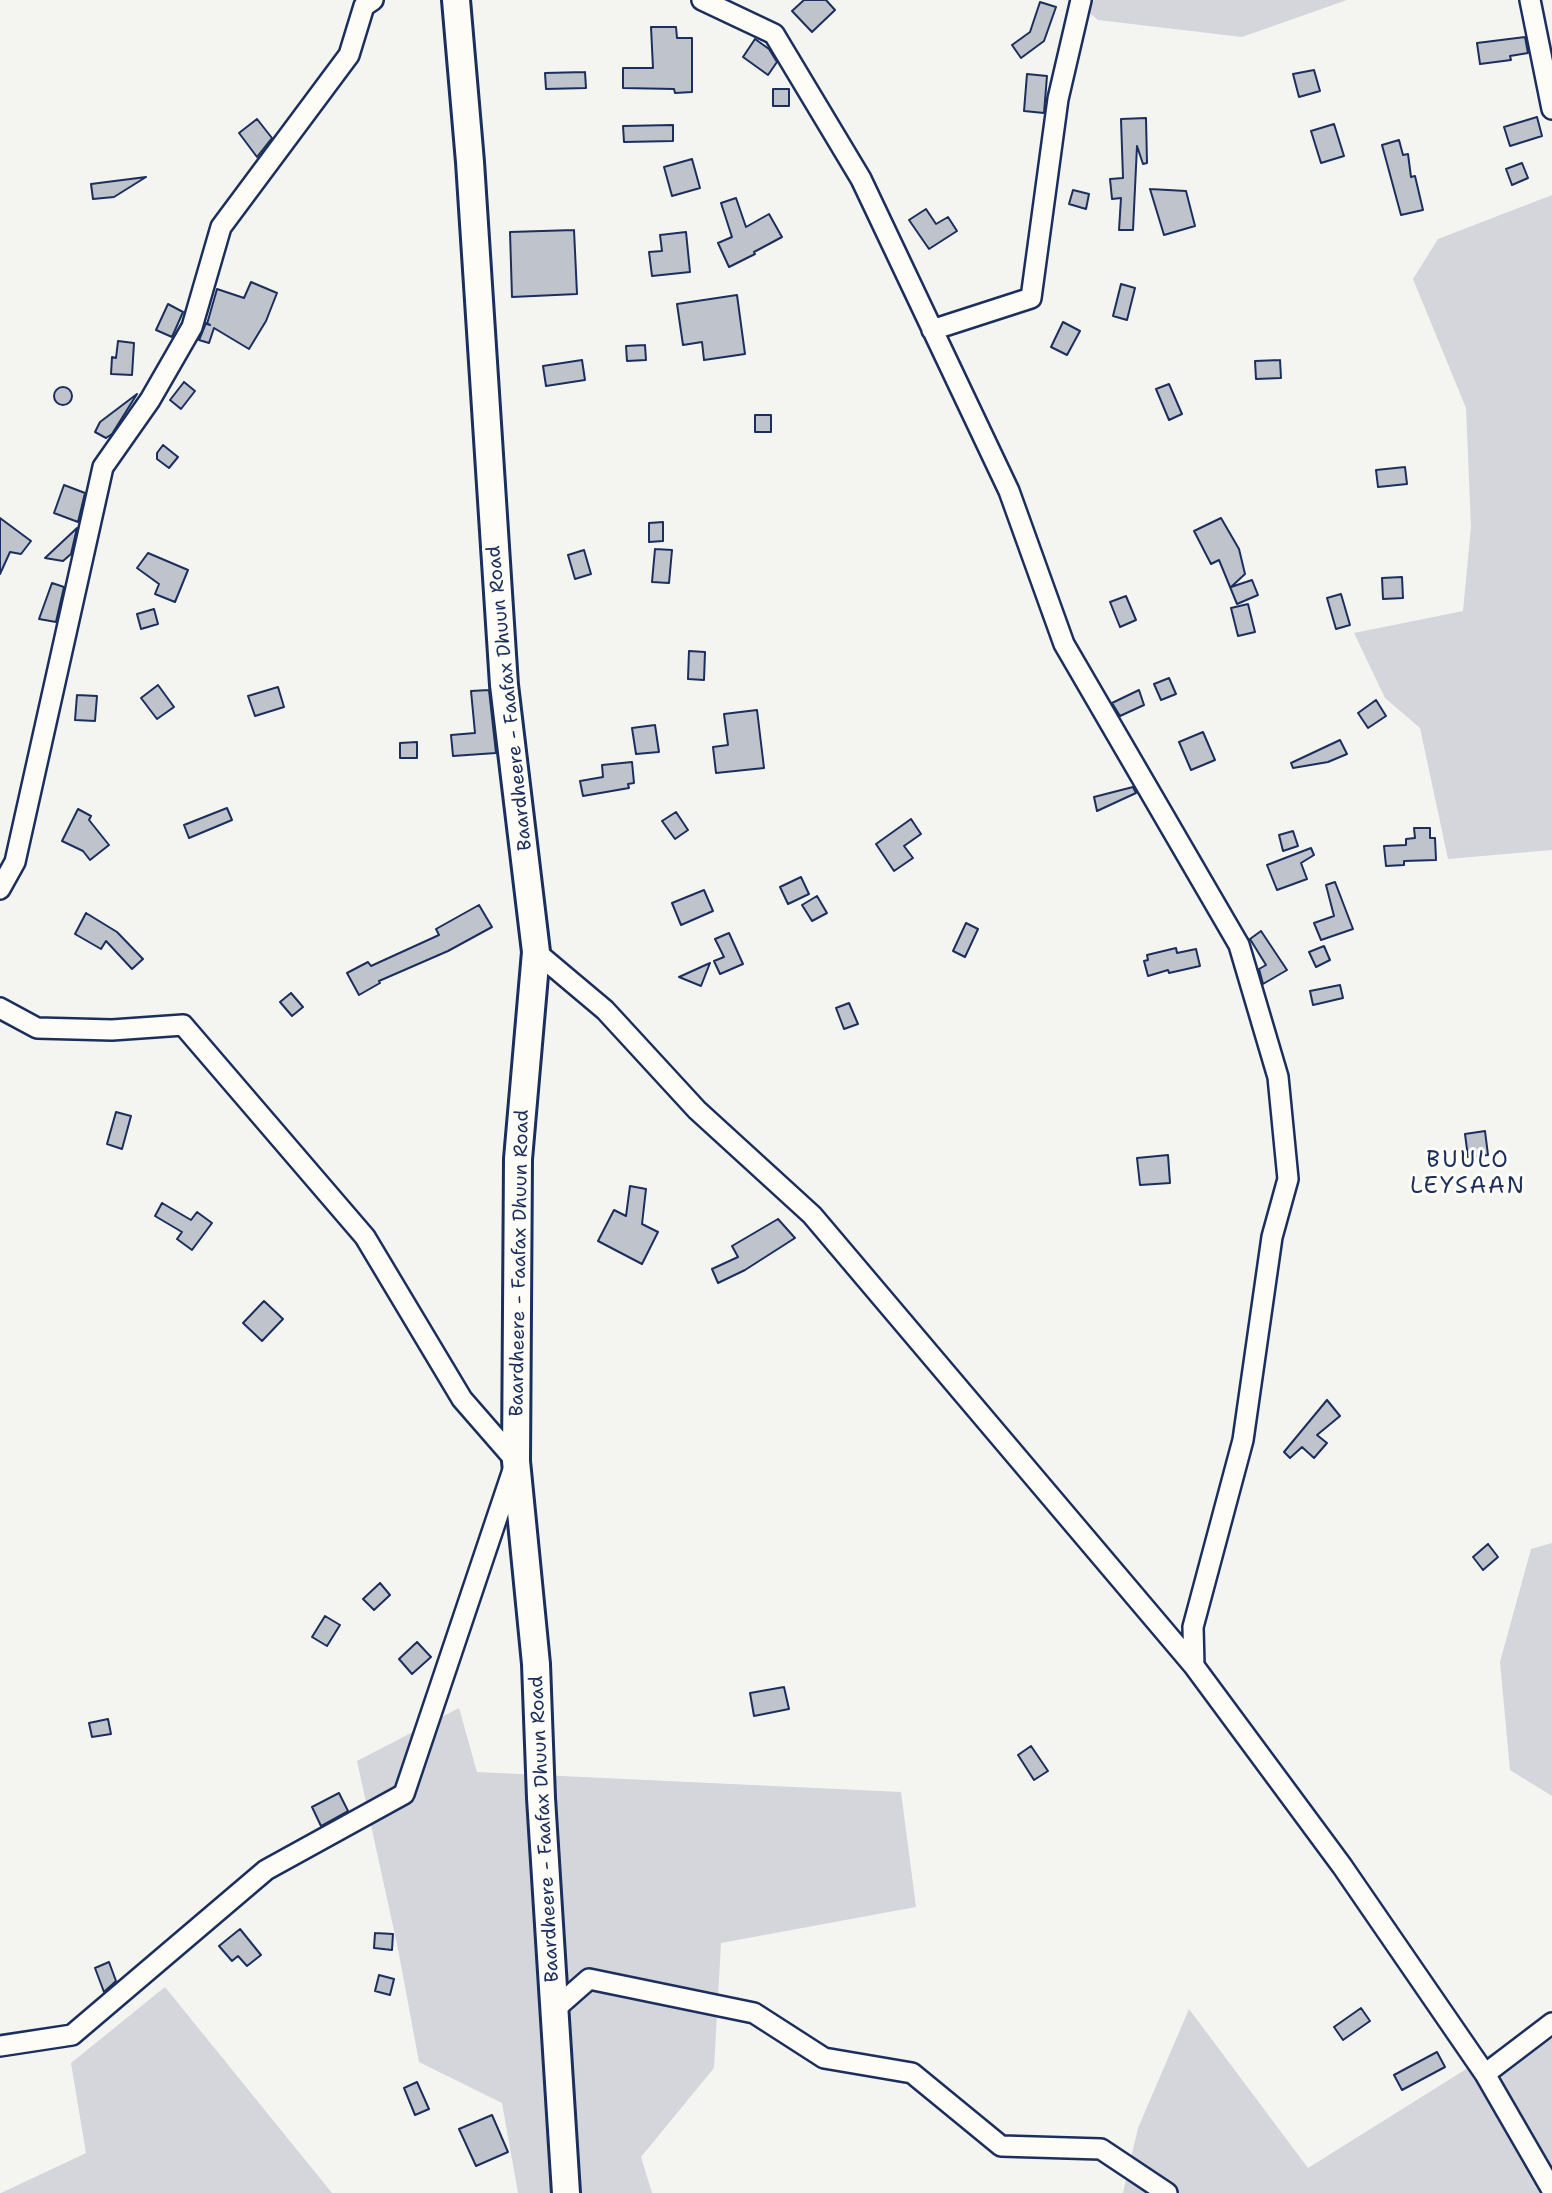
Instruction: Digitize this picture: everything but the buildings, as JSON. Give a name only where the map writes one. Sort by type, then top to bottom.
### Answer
[{"type":"main road","name":"Baardheere - Faafax Dhuun Road","points":[[456,0],[470,162],[504,685],[537,952],[518,1159],[516,1461],[536,1664],[541,1798],[566,2193]]},
{"type":"street","points":[[0,889],[15,862],[103,467],[149,400],[192,327],[221,227],[349,55],[364,6],[373,0]]},
{"type":"street","points":[[702,0],[774,34],[861,179],[1009,491],[1064,644],[1239,945],[1278,1077],[1288,1179],[1272,1237],[1243,1440],[1193,1627],[1194,1666]]},
{"type":"street","points":[[932,330],[1031,298],[1058,99],[1081,0]]},
{"type":"street","points":[[1530,0],[1552,109]]},
{"type":"street","points":[[537,952],[605,1010],[697,1110],[812,1215],[1194,1666],[1342,1866],[1485,2074],[1552,2190]]},
{"type":"street","points":[[0,1008],[37,1028],[112,1030],[183,1025],[365,1237],[462,1399],[516,1461],[404,1794],[266,1870],[72,2035],[0,2046]]},
{"type":"street","points":[[555,2008],[589,1979],[754,2013],[824,2058],[912,2073],[1001,2146],[1101,2149],[1167,2193]]},
{"type":"street","points":[[1485,2074],[1552,2023]]},
{"type":"shaded area","points":[[1074,0],[1347,0],[1242,37],[1098,20]]},
{"type":"shaded area","points":[[1552,195],[1552,850],[1448,859],[1420,728],[1385,698],[1354,633],[1463,611],[1471,527],[1466,408],[1413,279],[1438,239]]},
{"type":"shaded area","points":[[1552,1543],[1552,1796],[1510,1770],[1500,1662],[1531,1549]]},
{"type":"shaded area","points":[[459,1708],[477,1772],[901,1792],[916,1907],[721,1943],[714,2068],[641,2157],[652,2193],[518,2193],[502,2103],[419,2062],[398,1949],[357,1761]]},
{"type":"shaded area","points":[[165,1987],[332,2193],[1,2193],[86,2153],[71,2063]]},
{"type":"shaded area","points":[[1189,2009],[1308,2168],[1519,2036],[1552,2039],[1552,2193],[1123,2193],[1138,2128]]},
{"type":"district","name":"BUULO LEYSAAN","points":[[1468,1174]]}]
